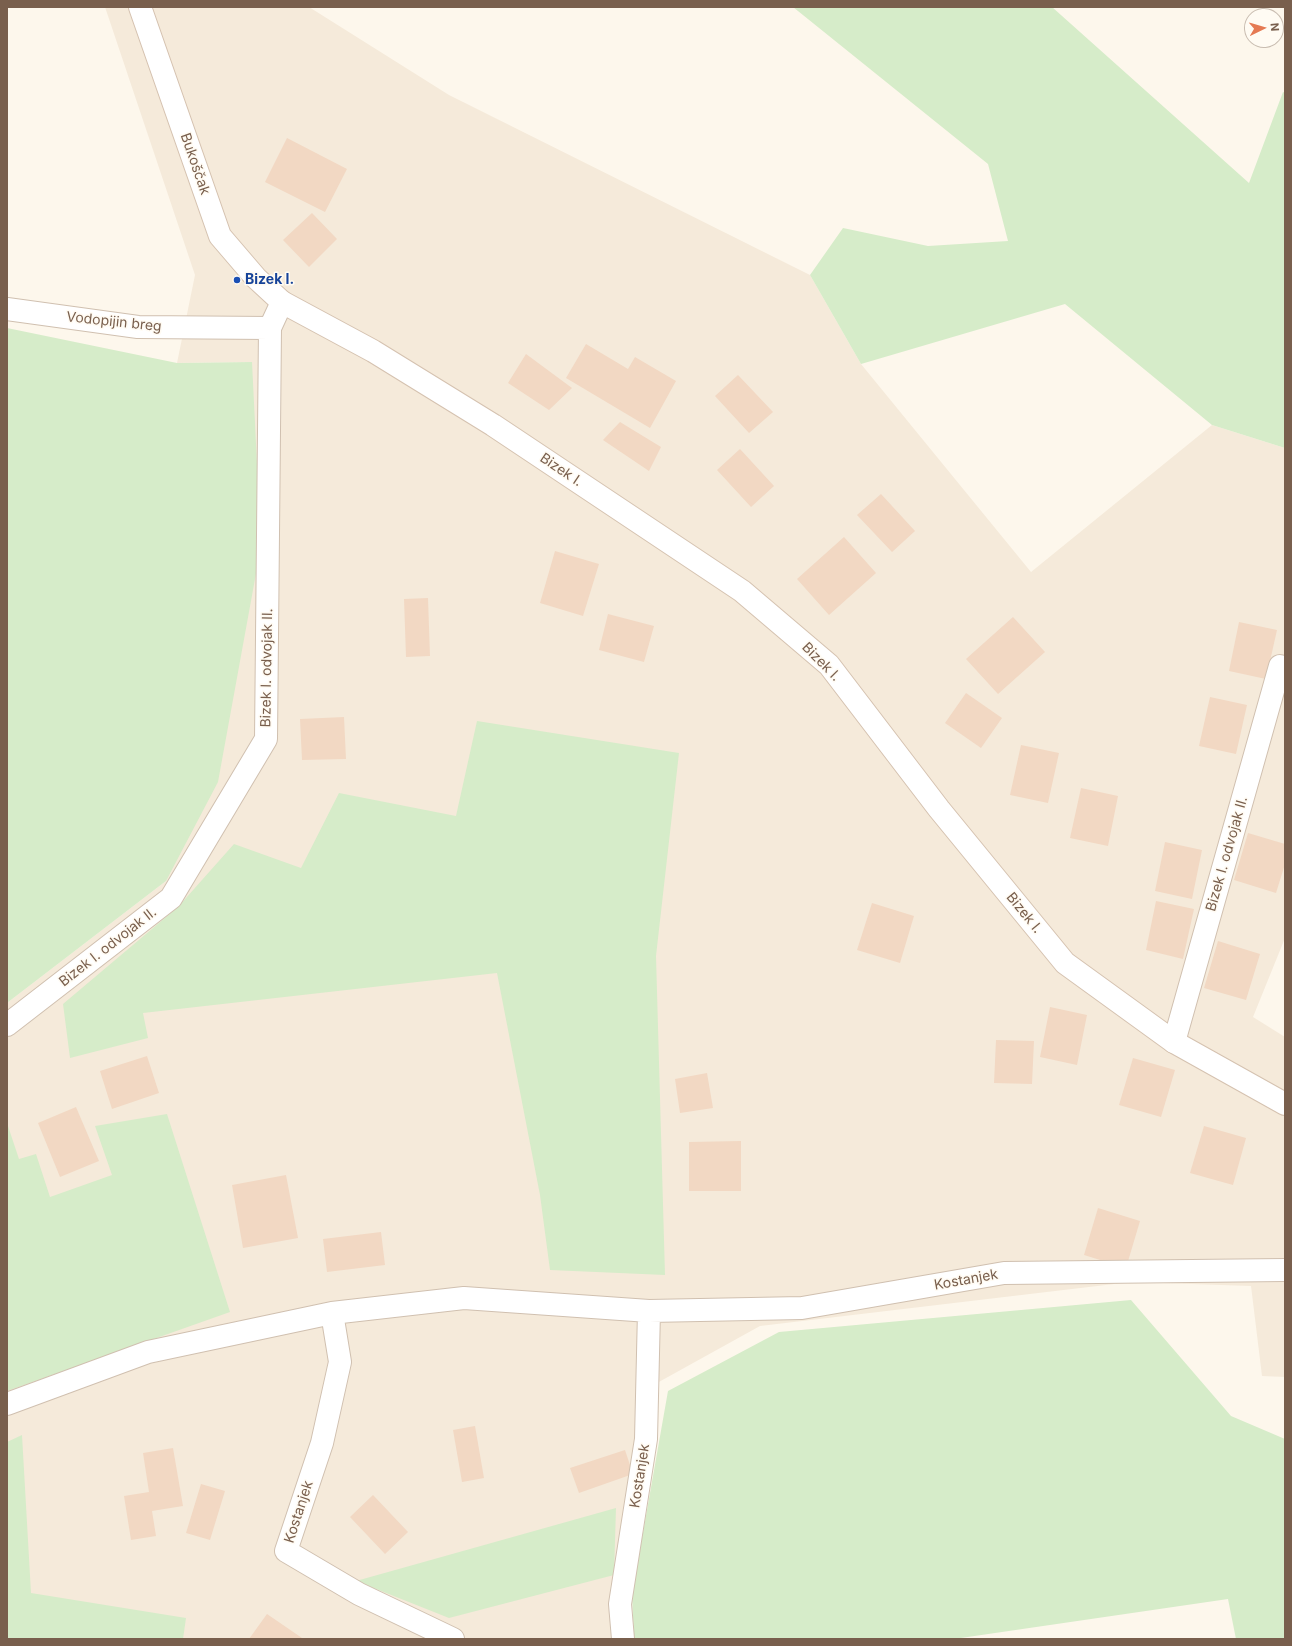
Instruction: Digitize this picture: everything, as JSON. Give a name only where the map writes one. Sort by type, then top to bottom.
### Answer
[{"type":"street","name":"Bukoščak","points":[[140,7],[220,236],[256,278],[282,302]]},
{"type":"street","name":"Bizek I. odvojak II.","points":[[7,1025],[171,898],[266,739],[270,328],[282,302]]},
{"type":"street","name":"Bizek I.","points":[[282,302],[373,351],[493,424],[742,592],[829,665],[939,809],[1065,963],[1174,1042],[1285,1104]]},
{"type":"street","name":"Vodopijin breg","points":[[7,309],[138,327],[270,328]]},
{"type":"street","name":"Bizek I. odvojak II.","points":[[1174,1042],[1280,666]]},
{"type":"street","name":"Kostanjek","points":[[7,1404],[148,1352],[332,1312],[464,1298],[649,1311],[802,1308],[1004,1273],[1285,1270]]},
{"type":"street","name":"Kostanjek","points":[[623,1639],[620,1604],[646,1439],[649,1311]]},
{"type":"street","name":"Kostanjek","points":[[332,1312],[340,1362],[322,1443],[286,1551],[359,1594],[453,1639]]},
{"type":"shaded area","points":[[105,7],[309,7],[449,95],[810,275],[861,364],[1031,572],[1212,425],[1285,448],[1285,938],[1253,1017],[1285,1037],[1285,1377],[1262,1376],[1251,1286],[1131,1282],[760,1326],[657,1383],[625,1598],[629,1639],[7,1639],[7,1003],[166,881],[252,362],[177,363],[195,275]]},
{"type":"green space","points":[[793,7],[1052,7],[1249,183],[1283,92],[1285,93],[1285,448],[1212,425],[1065,304],[861,364],[810,275],[843,228],[928,246],[1008,241],[988,164]]},
{"type":"green space","points":[[7,328],[177,363],[252,362],[261,546],[218,782],[166,881],[7,1003]]},
{"type":"green space","points":[[477,721],[679,753],[656,956],[665,1275],[550,1270],[540,1195],[497,973],[143,1013],[148,1038],[70,1058],[63,1004],[178,907],[234,844],[301,868],[339,793],[456,816]]},
{"type":"green space","points":[[167,1114],[230,1312],[7,1391],[7,1123],[19,1159],[36,1154],[50,1197],[112,1175],[95,1126]]},
{"type":"green space","points":[[1131,1300],[1231,1416],[1285,1439],[1285,1639],[1236,1639],[1228,1599],[954,1639],[634,1639],[632,1595],[668,1391],[779,1332]]},
{"type":"green space","points":[[22,1435],[31,1593],[186,1618],[183,1639],[7,1639],[7,1442]]},
{"type":"green space","points":[[616,1508],[614,1575],[449,1618],[356,1581]]},
{"type":"building","points":[[287,138],[347,169],[325,212],[265,182]]},
{"type":"building","points":[[312,213],[337,239],[309,267],[283,240]]},
{"type":"building","points":[[586,344],[628,369],[635,357],[676,381],[650,428],[566,378]]},
{"type":"building","points":[[526,354],[572,388],[549,410],[508,383]]},
{"type":"building","points":[[738,375],[773,412],[749,433],[715,396]]},
{"type":"building","points":[[620,422],[661,447],[649,471],[603,440]]},
{"type":"building","points":[[740,449],[774,486],[751,507],[717,470]]},
{"type":"building","points":[[881,494],[915,531],[892,552],[857,515]]},
{"type":"building","points":[[844,537],[876,573],[829,615],[797,579]]},
{"type":"building","points":[[555,551],[599,564],[583,616],[540,603]]},
{"type":"building","points":[[428,598],[430,656],[406,657],[404,599]]},
{"type":"building","points":[[608,614],[654,626],[644,662],[599,650]]},
{"type":"building","points":[[1013,617],[1045,652],[998,694],[966,659]]},
{"type":"building","points":[[1239,622],[1277,630],[1266,679],[1229,671]]},
{"type":"building","points":[[966,693],[1002,718],[981,748],[945,723]]},
{"type":"building","points":[[1210,697],[1247,705],[1236,754],[1199,746]]},
{"type":"building","points":[[344,717],[346,759],[302,760],[300,719]]},
{"type":"building","points":[[1021,745],[1059,753],[1048,803],[1010,795]]},
{"type":"building","points":[[1081,788],[1118,796],[1108,846],[1070,838]]},
{"type":"building","points":[[1248,833],[1285,844],[1285,864],[1276,893],[1234,880]]},
{"type":"building","points":[[1165,842],[1202,850],[1192,899],[1155,891]]},
{"type":"building","points":[[1156,901],[1194,909],[1183,959],[1146,950]]},
{"type":"building","points":[[872,903],[914,916],[900,963],[857,950]]},
{"type":"building","points":[[1218,941],[1260,954],[1246,1000],[1204,988]]},
{"type":"building","points":[[1050,1007],[1087,1015],[1077,1065],[1040,1057]]},
{"type":"building","points":[[996,1040],[1034,1041],[1032,1084],[994,1083]]},
{"type":"building","points":[[147,1056],[159,1093],[112,1109],[100,1071]]},
{"type":"building","points":[[1133,1058],[1175,1070],[1161,1117],[1119,1105]]},
{"type":"building","points":[[707,1073],[713,1108],[680,1113],[675,1079]]},
{"type":"building","points":[[76,1107],[99,1161],[60,1177],[38,1123]]},
{"type":"building","points":[[1204,1126],[1246,1138],[1233,1185],[1190,1173]]},
{"type":"building","points":[[741,1141],[741,1191],[689,1191],[689,1142]]},
{"type":"building","points":[[286,1175],[298,1238],[243,1248],[232,1185]]},
{"type":"building","points":[[1098,1208],[1140,1221],[1126,1268],[1084,1255]]},
{"type":"building","points":[[381,1232],[385,1265],[327,1272],[323,1239]]},
{"type":"building","points":[[475,1426],[484,1478],[462,1482],[453,1430]]},
{"type":"building","points":[[173,1448],[183,1506],[152,1511],[156,1536],[131,1540],[124,1496],[149,1492],[143,1453]]},
{"type":"building","points":[[625,1450],[633,1474],[579,1493],[570,1468]]},
{"type":"building","points":[[201,1484],[225,1491],[210,1540],[186,1533]]},
{"type":"building","points":[[373,1495],[408,1532],[385,1554],[350,1517]]},
{"type":"building","points":[[267,1614],[302,1638],[249,1639]]},
{"type":"place","name":"Bizek I.","points":[[237,280]]}]
